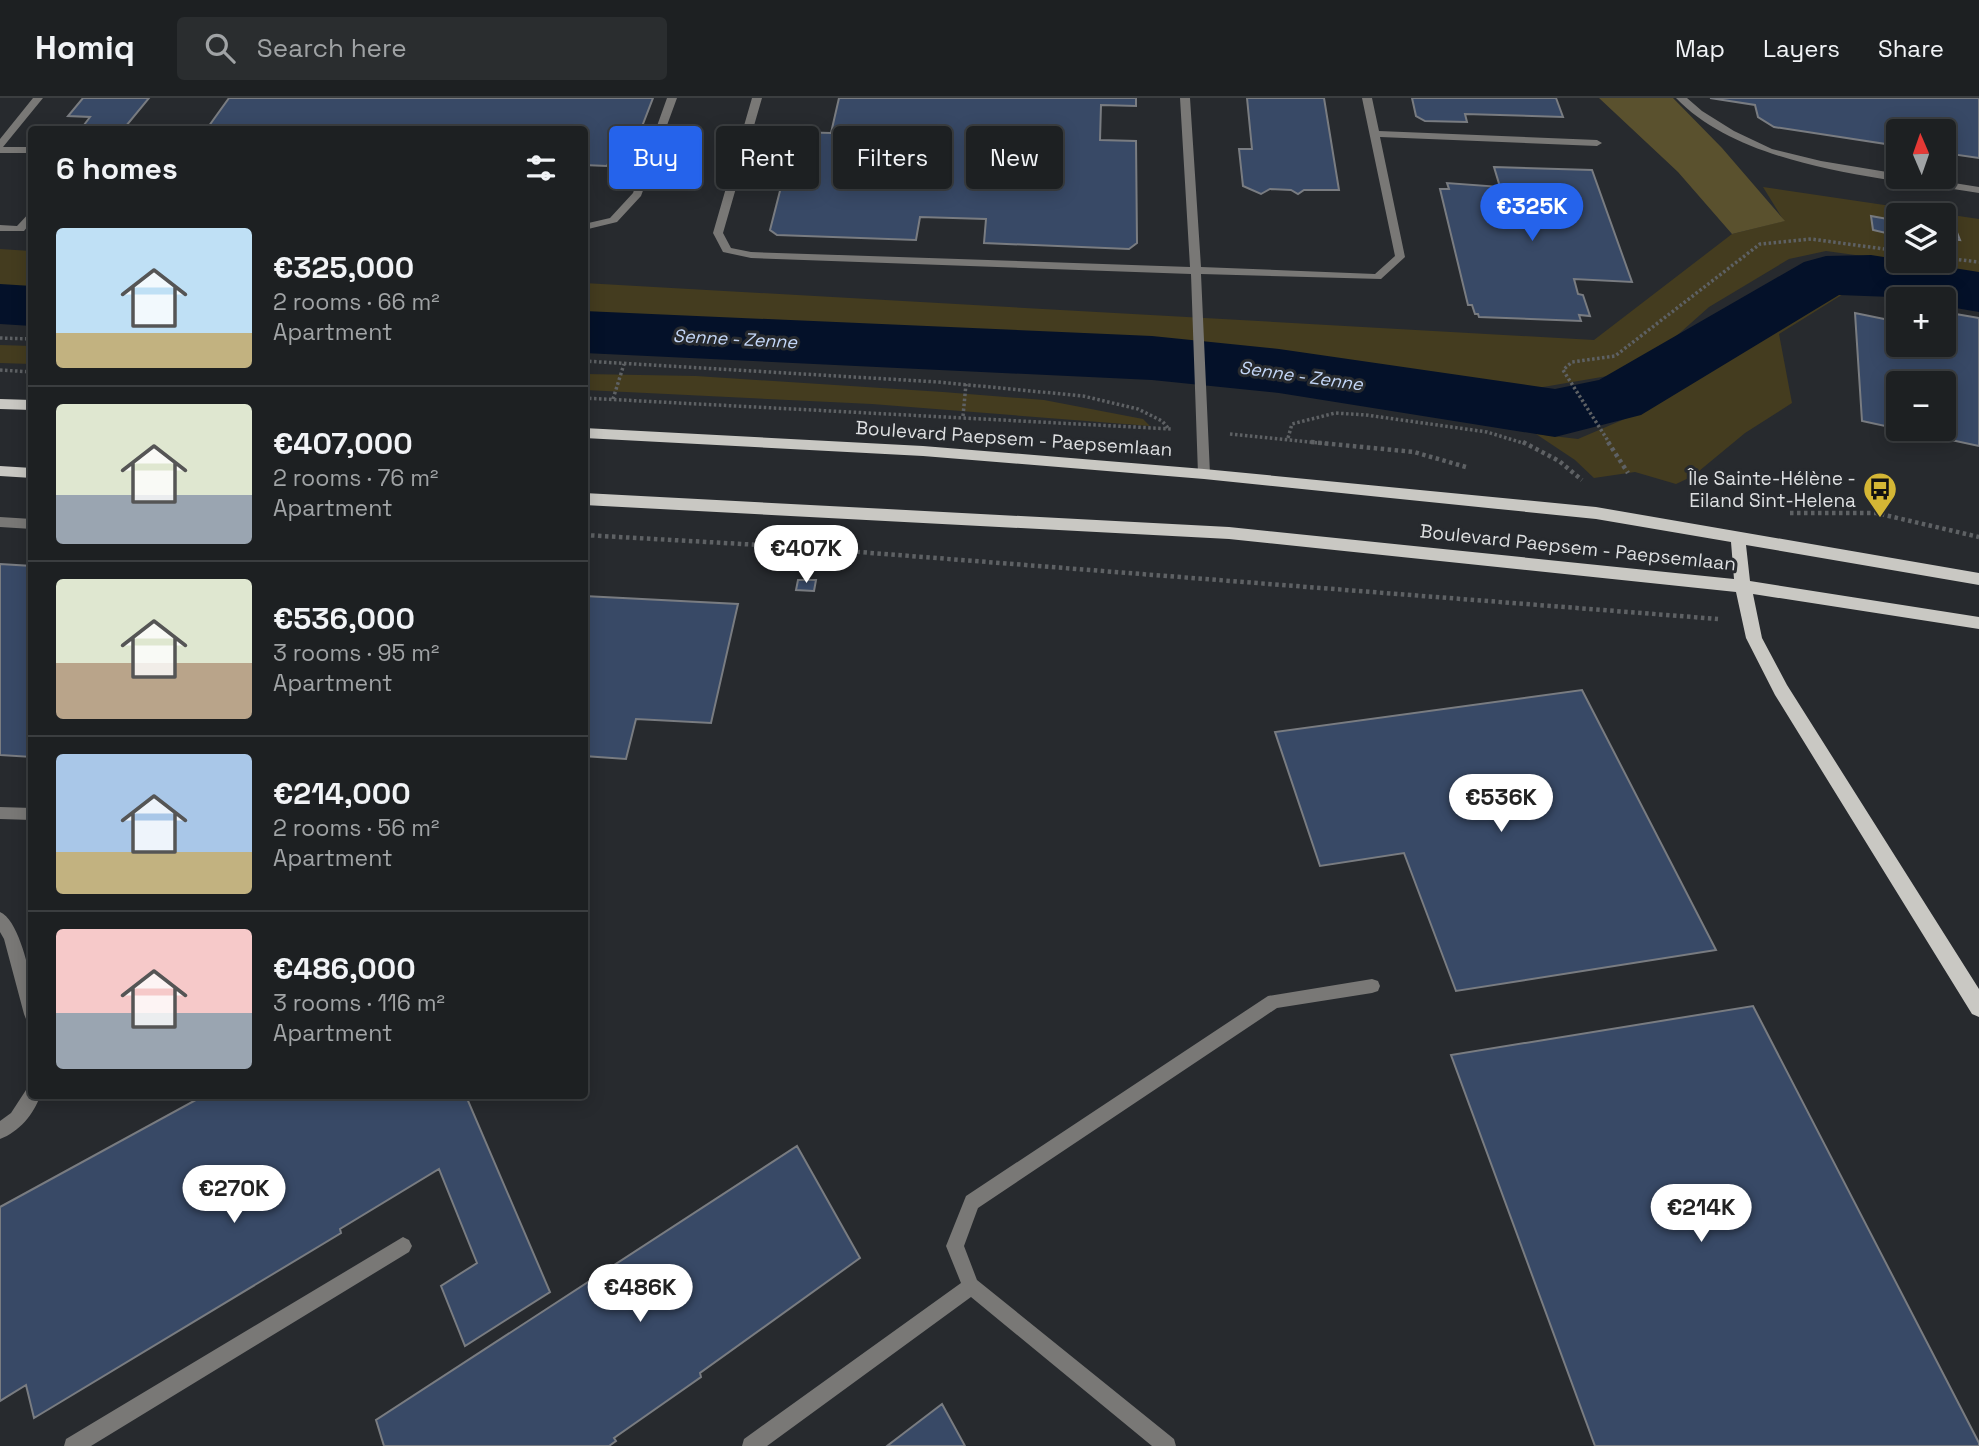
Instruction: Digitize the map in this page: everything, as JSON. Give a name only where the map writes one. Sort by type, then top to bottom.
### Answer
[{"type":"main road","points":[[0,404],[28,405]]},
{"type":"main road","name":"Boulevard Paepsem - Paepsemlaan","points":[[588,433],[923,450],[1204,474],[1596,513],[1738,538],[1743,586],[1229,533],[588,499]]},
{"type":"main road","points":[[0,471],[28,473]]},
{"type":"main road","points":[[1738,538],[1979,579]]},
{"type":"main road","points":[[1979,623],[1743,586],[1754,638],[1781,690],[1979,1007]]},
{"type":"lane","points":[[0,147],[38,98]]},
{"type":"lane","points":[[588,226],[613,220],[638,194],[672,98]]},
{"type":"lane","points":[[757,98],[718,233],[727,250],[751,255],[1377,277],[1400,257],[1367,98]]},
{"type":"lane","points":[[1185,98],[1196,270],[1204,474]]},
{"type":"lane","points":[[1681,98],[1731,133],[1769,151],[1821,164],[1979,190]]},
{"type":"lane","points":[[1373,134],[1597,143]]},
{"type":"lane","points":[[0,147],[28,150]]},
{"type":"lane","points":[[20,229],[28,219]]},
{"type":"lane","points":[[0,228],[28,229]]},
{"type":"lane","points":[[0,522],[28,524]]},
{"type":"lane","points":[[0,813],[28,814]]},
{"type":"lane","points":[[0,919],[11,936],[28,999]]},
{"type":"lane","points":[[1167,1446],[971,1286],[955,1246],[972,1202],[1274,1002],[1372,986]]},
{"type":"lane","points":[[0,1131],[17,1119],[31,1099]]},
{"type":"lane","points":[[73,1446],[403,1246]]},
{"type":"lane","points":[[751,1446],[971,1286]]},
{"type":"path","points":[[1628,474],[1563,370],[1572,362],[1615,356],[1760,244],[1775,240],[1818,240],[1886,249]]},
{"type":"path","points":[[1956,259],[1979,262]]},
{"type":"path","points":[[0,338],[28,339]]},
{"type":"path","points":[[588,361],[967,384],[1083,396],[1138,409],[1162,421],[1169,429]]},
{"type":"path","points":[[613,400],[624,364]]},
{"type":"path","points":[[0,370],[28,372]]},
{"type":"path","points":[[963,416],[967,384]]},
{"type":"path","points":[[1287,439],[1292,424],[1335,413],[1438,424],[1487,432],[1523,442],[1559,461],[1587,484]]},
{"type":"path","points":[[588,536],[795,547],[1655,614]]},
{"type":"shaded area","points":[[1599,98],[1673,98],[1722,148],[1785,221],[1732,234],[1678,172]]},
{"type":"shaded area","points":[[1763,187],[1886,205],[1886,259],[1826,251],[1789,259],[1709,307],[1637,371],[1513,392],[1333,359],[588,318],[588,283],[1594,340],[1732,234],[1784,221]]},
{"type":"shaded area","points":[[1956,216],[1979,219],[1979,275],[1956,271]]},
{"type":"shaded area","points":[[0,249],[28,251],[28,291],[0,289]]},
{"type":"shaded area","points":[[1834,282],[1848,291],[1779,334],[1792,403],[1745,433],[1693,476],[1676,484],[1635,472],[1594,478],[1575,460],[1536,434],[1578,439],[1627,418],[1682,387]]},
{"type":"shaded area","points":[[0,345],[28,346],[28,364],[0,363]]},
{"type":"shaded area","points":[[588,374],[696,376],[1044,400],[1143,419],[1150,426],[872,404],[588,390]]},
{"type":"building","points":[[83,98],[149,98],[126,126],[84,125],[90,117],[68,116]]},
{"type":"building","points":[[229,98],[653,98],[642,126],[609,126],[607,166],[588,165],[588,126],[209,126]]},
{"type":"building","points":[[839,98],[1136,98],[1136,106],[1101,105],[1100,140],[1136,141],[1137,243],[1129,249],[984,243],[986,219],[920,217],[916,240],[777,235],[770,230],[780,189],[819,189],[819,133],[831,133]]},
{"type":"building","points":[[1247,98],[1324,98],[1339,190],[1304,190],[1298,194],[1291,190],[1270,189],[1261,194],[1243,186],[1239,149],[1252,149]]},
{"type":"building","points":[[1412,98],[1556,98],[1563,117],[1465,114],[1467,122],[1425,121],[1416,116]]},
{"type":"building","points":[[1710,98],[1979,98],[1979,158],[1956,155],[1956,119],[1886,119],[1886,144],[1774,127],[1758,117],[1755,105]]},
{"type":"building","points":[[1494,167],[1592,170],[1632,282],[1574,279],[1578,294],[1583,295],[1590,316],[1579,315],[1581,321],[1479,317],[1475,314],[1472,305],[1468,305],[1440,189],[1449,189],[1447,183],[1500,187]]},
{"type":"building","points":[[1871,216],[1886,219],[1886,233],[1873,230]]},
{"type":"building","points":[[1855,313],[1886,319],[1886,357],[1956,357],[1956,314],[1979,318],[1979,446],[1956,441],[1956,371],[1886,371],[1886,426],[1862,421]]},
{"type":"building","points":[[0,564],[28,566],[28,757],[0,755]]},
{"type":"building","points":[[798,580],[816,580],[814,591],[796,590]]},
{"type":"building","points":[[588,596],[738,604],[711,723],[636,719],[626,759],[588,756]]},
{"type":"building","points":[[1582,690],[1716,950],[1456,991],[1404,853],[1320,866],[1275,732]]},
{"type":"building","points":[[1753,1006],[1979,1446],[1595,1446],[1451,1055]]},
{"type":"building","points":[[198,1099],[467,1099],[550,1292],[465,1346],[441,1286],[477,1263],[439,1169],[340,1229],[341,1233],[34,1418],[26,1385],[0,1401],[0,1207]]},
{"type":"building","points":[[797,1146],[860,1258],[700,1373],[701,1377],[614,1438],[616,1441],[609,1446],[384,1446],[376,1420]]},
{"type":"building","points":[[942,1404],[965,1446],[887,1446]]},
{"type":"waterway","name":"Senne - Zenne","points":[[588,332],[1152,358],[1279,371],[1555,413],[1618,399],[1826,276],[1871,275],[1979,292]]},
{"type":"waterway","name":"Senne - Zenne","points":[[0,304],[28,306]]},
{"type":"place","name":"Île Sainte-Hélène - Eiland Sint-Helena","points":[[1880,519]]}]
